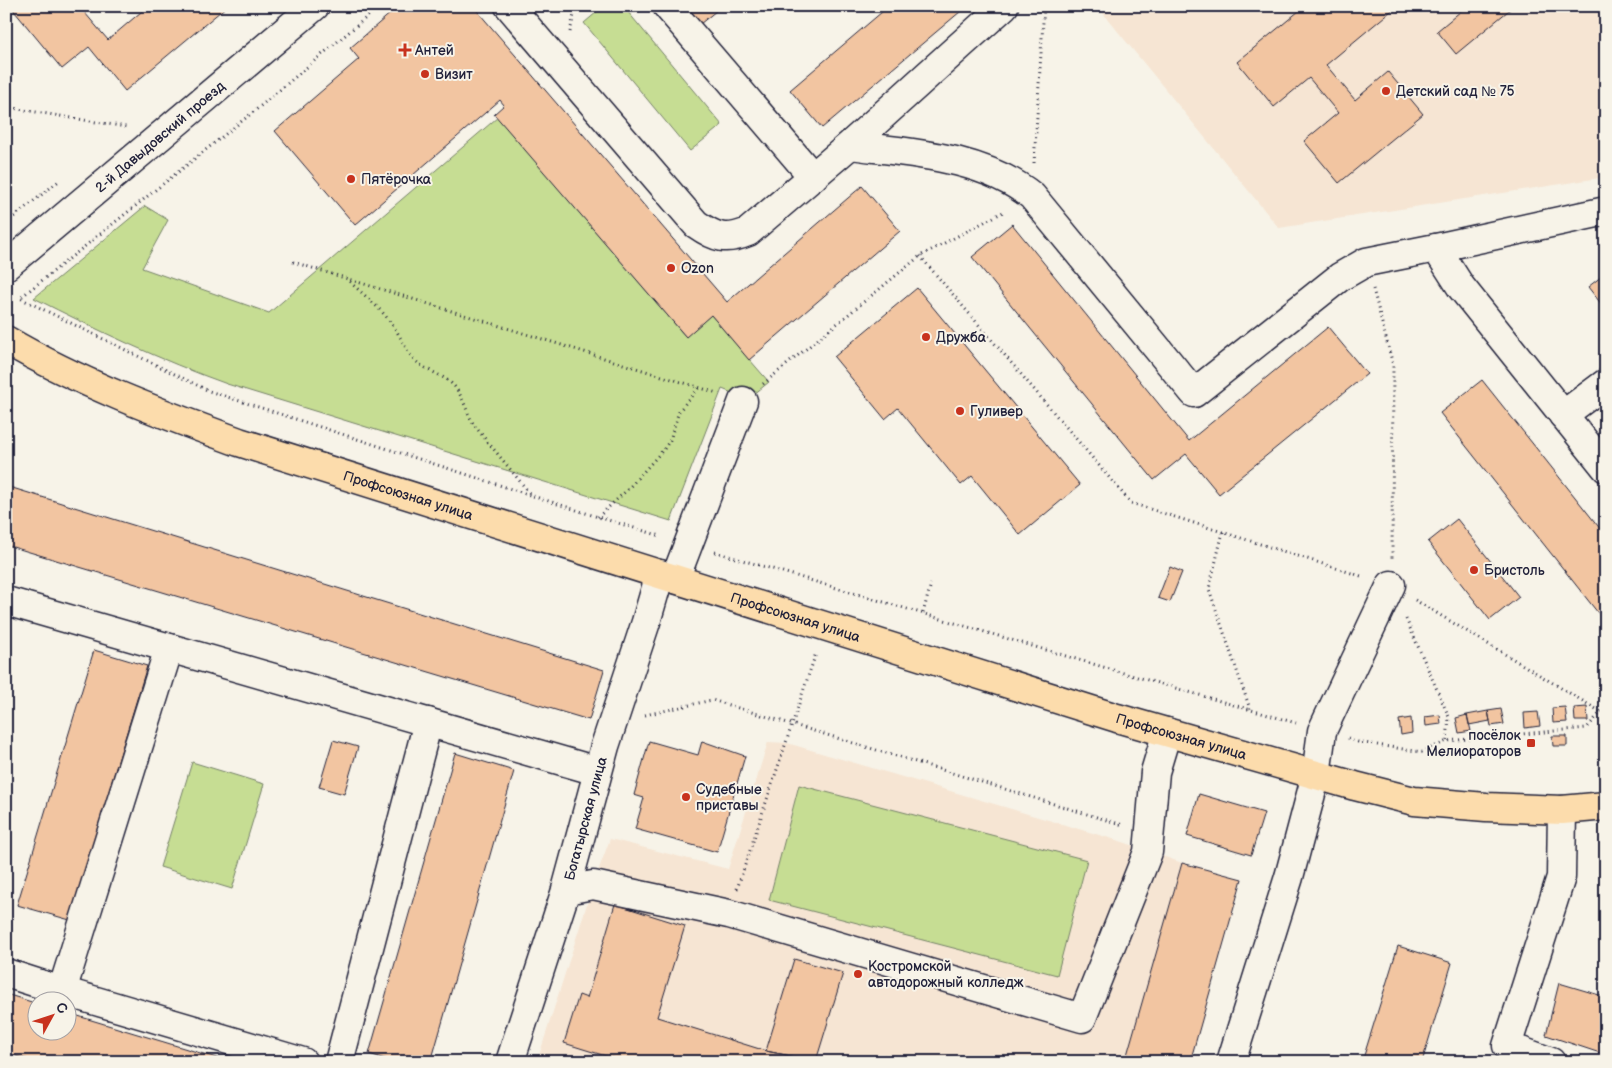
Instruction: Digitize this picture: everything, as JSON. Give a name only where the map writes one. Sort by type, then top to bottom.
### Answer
[{"type":"main road","name":"Профсоюзная улица","points":[[6,340],[92,384],[165,415],[239,442],[1108,715],[1414,801],[1486,807],[1562,810],[1606,806]]},
{"type":"street","name":"2-й Давыдовский проезд","points":[[6,266],[315,6]]},
{"type":"street","points":[[509,6],[696,224],[710,234],[723,238],[736,237],[748,232],[850,145],[1004,6]]},
{"type":"street","points":[[667,6],[813,177]]},
{"type":"street","points":[[850,145],[921,155],[964,164],[1004,178],[1022,188],[1032,196],[1194,393],[1340,277],[1366,262],[1606,211]]},
{"type":"street","points":[[1436,248],[1461,287],[1606,468]]},
{"type":"street","points":[[1564,415],[1606,383]]},
{"type":"street","name":"Богатырская улица","points":[[510,1062],[566,890],[597,771],[646,622],[667,577],[688,544],[743,401]]},
{"type":"street","points":[[1231,1062],[1289,877],[1316,775],[1322,731],[1391,585]]},
{"type":"street","points":[[6,601],[597,771]]},
{"type":"street","points":[[62,990],[169,648]]},
{"type":"street","points":[[339,1062],[428,722]]},
{"type":"street","points":[[566,890],[593,886],[729,914],[1082,1018],[1148,852],[1156,772],[1168,732]]},
{"type":"street","points":[[1551,1062],[1505,1054],[1561,877],[1562,810]]},
{"type":"street","points":[[6,973],[59,990]]},
{"type":"street","points":[[78,996],[303,1062]]},
{"type":"path","points":[[380,6],[257,109],[20,298],[209,391],[598,517],[1358,742],[1422,752],[1447,741],[1587,728],[1601,712],[1606,710]]},
{"type":"path","points":[[293,262],[743,401],[920,256],[1032,196],[1044,6]]},
{"type":"path","points":[[6,107],[127,127]]},
{"type":"path","points":[[920,256],[1131,503],[1391,585],[1601,712]]},
{"type":"path","points":[[1366,262],[1393,365],[1391,585],[1449,717],[1447,741]]},
{"type":"path","points":[[347,280],[389,320],[411,355],[419,364],[455,386],[474,425],[532,496]]},
{"type":"path","points":[[598,517],[626,491],[664,449],[670,440],[679,412],[699,387]]},
{"type":"path","points":[[1224,532],[1209,589],[1250,709]]},
{"type":"path","points":[[923,613],[931,584]]},
{"type":"path","points":[[729,914],[824,626]]},
{"type":"path","points":[[643,715],[712,700],[1150,833]]},
{"type":"shaded area","name":"Детский сад № 75","points":[[1097,6],[1606,6],[1606,177],[1279,228]]},
{"type":"shaded area","name":"Костромской автодорожный колледж","points":[[768,742],[787,743],[1123,842],[1182,863],[1125,1062],[537,1062],[593,885],[610,839],[728,869]]},
{"type":"green space","points":[[604,6],[623,6],[722,125],[690,151],[584,23]]},
{"type":"green space","points":[[498,117],[685,336],[711,315],[769,382],[748,399],[722,389],[671,521],[227,384],[129,344],[34,298],[145,206],[168,220],[142,268],[269,313]]},
{"type":"green space","points":[[192,762],[264,784],[232,889],[160,867]]},
{"type":"green space","points":[[799,785],[1087,860],[1057,975],[769,900]]},
{"type":"building","points":[[10,6],[79,6],[108,40],[148,6],[227,6],[125,91],[89,47],[62,69]]},
{"type":"building","points":[[399,6],[473,6],[727,302],[862,186],[900,231],[749,360],[711,315],[686,337],[494,114],[504,105],[500,100],[355,225],[275,131],[359,59],[350,48]]},
{"type":"building","points":[[685,6],[722,6],[700,24]]},
{"type":"building","points":[[889,6],[967,6],[822,128],[790,90]]},
{"type":"building","points":[[1305,6],[1397,6],[1326,65],[1355,100],[1388,72],[1423,114],[1339,183],[1304,141],[1338,113],[1309,78],[1274,107],[1237,62]]},
{"type":"building","points":[[1467,6],[1514,6],[1456,54],[1437,31]]},
{"type":"building","points":[[1012,224],[1189,441],[1328,327],[1367,374],[1219,494],[1186,454],[1154,480],[972,257]]},
{"type":"building","points":[[1606,273],[1606,310],[1588,287]]},
{"type":"building","name":"Гуливер","points":[[917,288],[1080,485],[1020,535],[972,476],[961,485],[898,408],[885,419],[834,357]]},
{"type":"building","points":[[1482,380],[1606,536],[1606,623],[1440,413]]},
{"type":"building","points":[[6,486],[604,670],[589,720],[6,545]]},
{"type":"building","name":"Бристоль","points":[[1457,519],[1519,597],[1490,620],[1428,542]]},
{"type":"building","points":[[1170,567],[1182,572],[1170,602],[1158,598]]},
{"type":"building","points":[[94,650],[147,666],[70,920],[17,905]]},
{"type":"building","points":[[1565,707],[1567,722],[1553,723],[1552,708]]},
{"type":"building","points":[[1587,707],[1588,721],[1575,721],[1574,708]]},
{"type":"building","points":[[1501,709],[1504,724],[1491,726],[1488,711]]},
{"type":"building","points":[[1488,711],[1490,721],[1469,725],[1467,715]]},
{"type":"building","points":[[1538,712],[1540,726],[1525,728],[1524,713]]},
{"type":"building","points":[[1440,715],[1441,724],[1426,726],[1425,717]]},
{"type":"building","points":[[1467,715],[1471,731],[1459,733],[1456,718]]},
{"type":"building","points":[[1411,718],[1412,733],[1401,735],[1399,720]]},
{"type":"building","points":[[1552,736],[1567,736],[1567,746],[1553,746]]},
{"type":"building","points":[[333,740],[358,747],[344,794],[319,787]]},
{"type":"building","name":"Судебные приставы","points":[[649,741],[698,755],[702,741],[745,756],[717,852],[635,829],[644,798],[634,795]]},
{"type":"building","points":[[455,753],[514,771],[431,1062],[395,1062],[369,1054]]},
{"type":"building","points":[[1199,794],[1264,813],[1251,855],[1187,836]]},
{"type":"building","points":[[1182,863],[1242,879],[1190,1062],[1125,1062]]},
{"type":"building","points":[[615,904],[685,926],[657,1017],[766,1051],[819,1062],[625,1062],[564,1043],[579,995],[587,998]]},
{"type":"building","points":[[1398,946],[1452,963],[1422,1062],[1362,1062]]},
{"type":"building","points":[[794,959],[843,973],[816,1061],[766,1051]]},
{"type":"building","points":[[1559,983],[1606,997],[1606,1055],[1546,1035]]},
{"type":"building","points":[[6,994],[28,1001],[28,1040],[78,1040],[78,1016],[230,1062],[36,1062],[6,1053]]},
{"type":"building","points":[[884,1055],[908,1062],[882,1062]]},
{"type":"place","name":"Антей","points":[[405,50]]},
{"type":"place","name":"Визит","points":[[425,74]]},
{"type":"place","name":"Детский сад № 75","points":[[1386,91]]},
{"type":"place","name":"Пятёрочка","points":[[351,179]]},
{"type":"place","name":"Ozon","points":[[671,268]]},
{"type":"place","name":"Дружба","points":[[926,337]]},
{"type":"place","name":"Гуливер","points":[[960,411]]},
{"type":"place","name":"Бристоль","points":[[1474,570]]},
{"type":"place","name":"посёлок Мелиораторов","points":[[1531,743]]},
{"type":"place","name":"Судебные приставы","points":[[686,797]]},
{"type":"place","name":"Костромской автодорожный колледж","points":[[858,974]]}]
